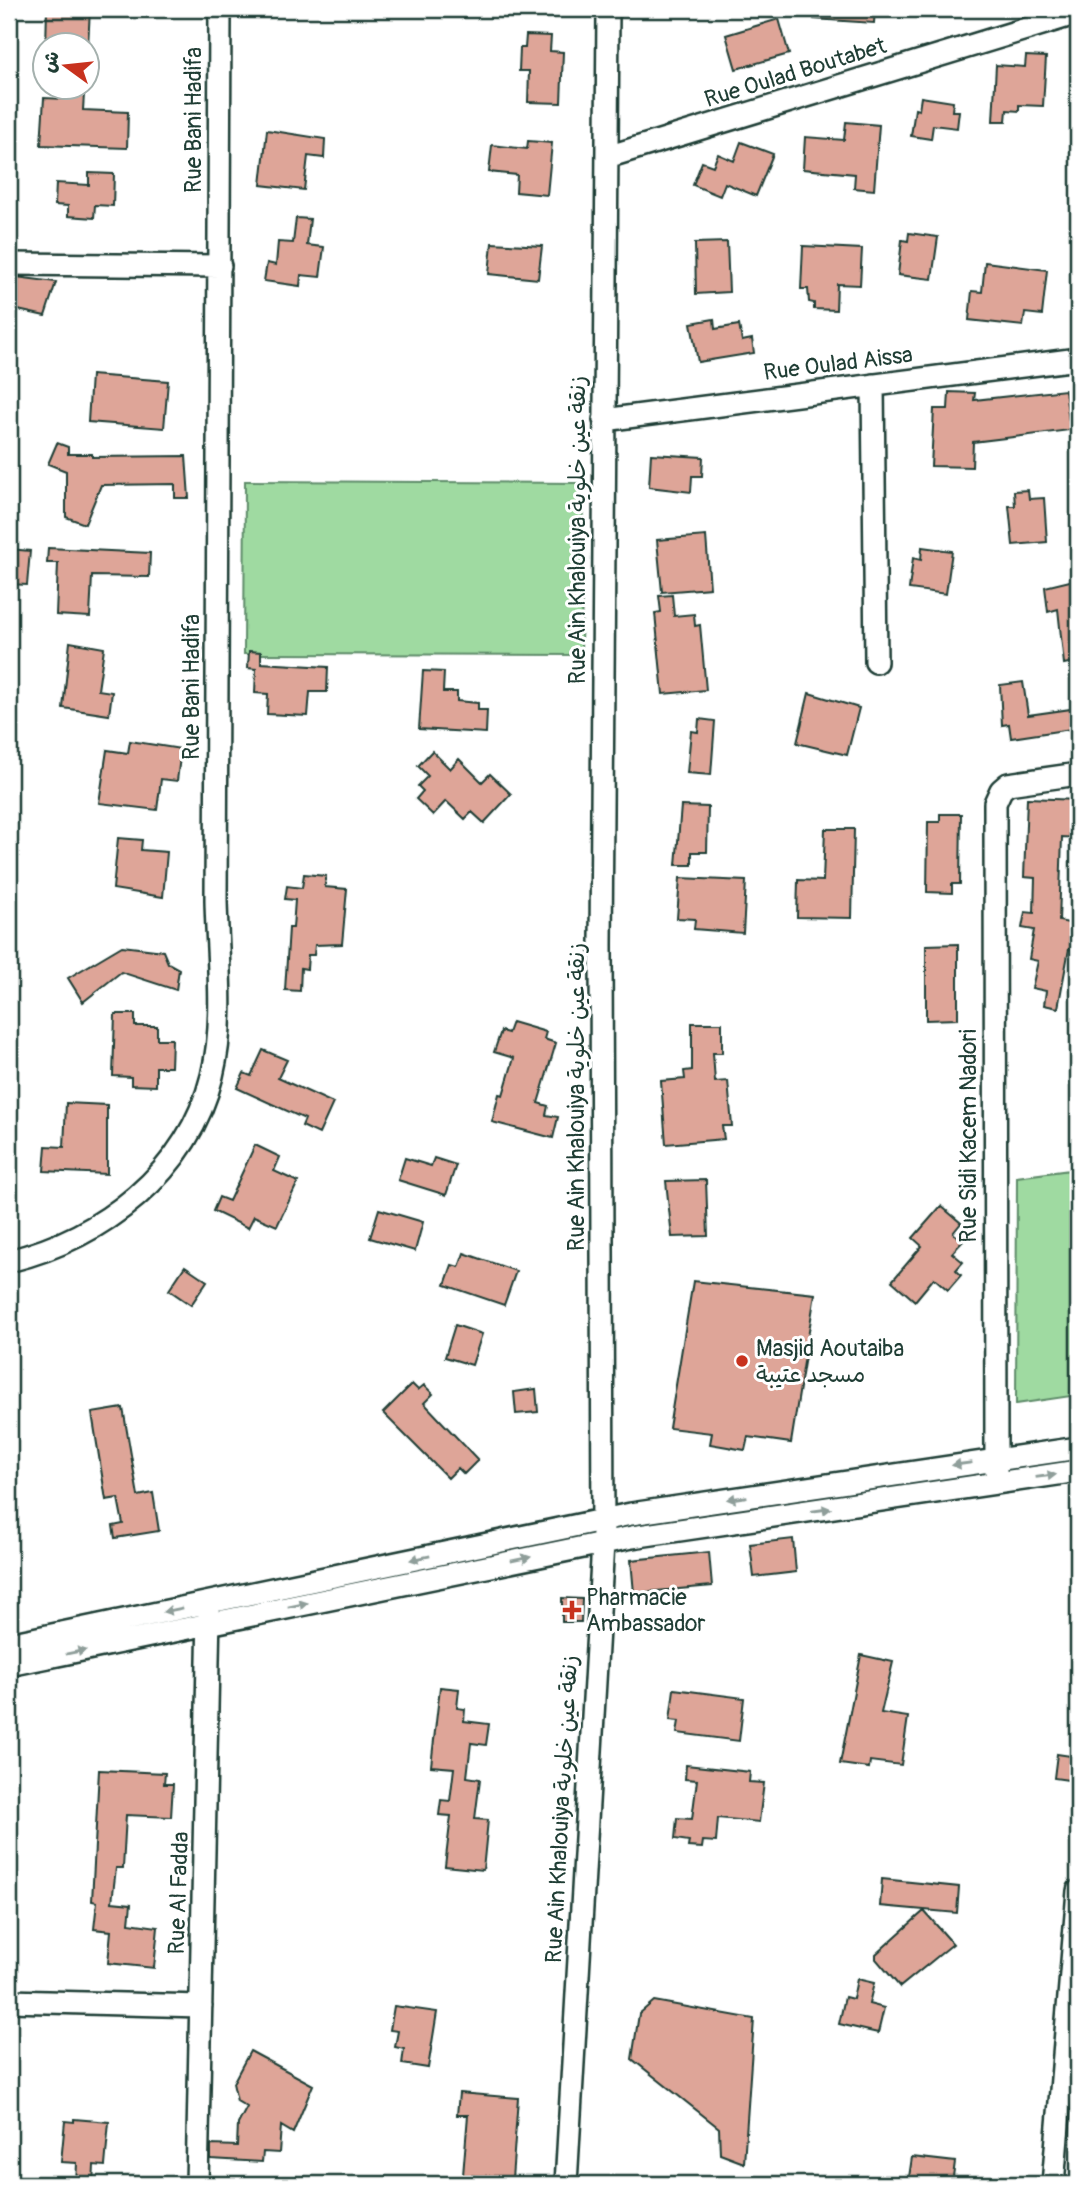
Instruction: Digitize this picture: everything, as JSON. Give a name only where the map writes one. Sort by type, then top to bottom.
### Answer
[{"type":"street","name":"Rue Bani Hadifa","points":[[9,1261],[74,1238],[112,1217],[144,1191],[176,1153],[198,1116],[212,1075],[219,1021],[216,886],[220,9]]},
{"type":"street","name":"Rue Ain Khalouiya زنقة عين خلوية","points":[[566,2184],[604,1519],[604,420],[608,9]]},
{"type":"street","name":"Rue Oulad Boutabet","points":[[607,157],[1078,13]]},
{"type":"street","points":[[9,264],[220,266]]},
{"type":"street","name":"Rue Oulad Aissa","points":[[604,420],[1078,359]]},
{"type":"street","points":[[873,385],[876,662]]},
{"type":"street","name":"Rue Sidi Kacem Nadori","points":[[996,1483],[995,803],[1001,790],[1008,784],[1078,775]]},
{"type":"street","points":[[9,1665],[209,1613],[604,1519],[1078,1448]]},
{"type":"street","points":[[9,1643],[209,1613],[603,1543],[1078,1471]]},
{"type":"street","name":"Rue Al Fadda","points":[[197,2184],[209,1613]]},
{"type":"street","points":[[1053,2184],[1078,1891]]},
{"type":"street","points":[[9,2001],[201,2006]]},
{"type":"green space","points":[[245,481],[583,483],[581,655],[244,654]]},
{"type":"green space","points":[[1078,1169],[1078,1395],[1016,1404],[1017,1177]]},
{"type":"building","points":[[47,9],[90,9],[89,32],[46,32]]},
{"type":"building","points":[[814,9],[875,9],[874,23],[814,19]]},
{"type":"building","points":[[779,19],[789,54],[736,69],[726,35]]},
{"type":"building","points":[[526,35],[551,36],[550,51],[563,52],[561,103],[528,102],[529,71],[519,71],[520,48],[525,48]]},
{"type":"building","points":[[1026,56],[1046,57],[1043,106],[1019,105],[1019,111],[1007,110],[1006,121],[993,121],[996,65],[1025,67]]},
{"type":"building","points":[[921,97],[953,102],[952,111],[959,111],[957,128],[933,125],[931,139],[911,136],[915,109],[919,110]]},
{"type":"building","points":[[44,102],[84,102],[83,110],[128,112],[127,148],[41,145]]},
{"type":"building","points":[[846,122],[879,125],[874,190],[854,188],[855,174],[803,169],[805,137],[844,140]]},
{"type":"building","points":[[267,130],[325,139],[324,158],[308,156],[304,190],[261,185]]},
{"type":"building","points":[[528,141],[552,143],[547,195],[516,192],[517,175],[489,172],[492,145],[527,149]]},
{"type":"building","points":[[741,142],[773,154],[756,196],[725,183],[720,196],[693,185],[702,162],[713,166],[718,154],[734,161]]},
{"type":"building","points":[[89,173],[114,174],[113,206],[95,205],[94,218],[68,216],[68,206],[55,205],[56,183],[89,185]]},
{"type":"building","points":[[296,218],[310,219],[307,245],[324,247],[320,277],[301,275],[300,286],[264,281],[267,263],[276,265],[278,242],[293,243]]},
{"type":"building","points":[[909,233],[938,237],[932,279],[898,275],[902,240],[908,241]]},
{"type":"building","points":[[727,242],[729,292],[696,294],[695,243]]},
{"type":"building","points":[[492,243],[542,246],[538,279],[489,274]]},
{"type":"building","points":[[803,246],[862,249],[860,285],[837,284],[836,310],[814,309],[814,303],[809,302],[808,289],[801,289]]},
{"type":"building","points":[[985,262],[1047,270],[1042,315],[1025,313],[1023,326],[969,320],[972,291],[982,292]]},
{"type":"building","points":[[16,277],[56,282],[45,316],[9,308]]},
{"type":"building","points":[[714,319],[715,329],[739,325],[742,341],[752,339],[754,353],[698,362],[691,323]]},
{"type":"building","points":[[91,375],[168,381],[164,428],[88,422]]},
{"type":"building","points":[[1065,390],[1070,430],[973,442],[972,467],[931,466],[934,409],[948,409],[949,392],[975,393],[974,400]]},
{"type":"building","points":[[57,443],[68,447],[68,454],[92,454],[92,457],[186,456],[189,498],[175,498],[175,484],[101,485],[85,524],[66,517],[66,471],[48,464]]},
{"type":"building","points":[[651,454],[703,457],[702,476],[692,476],[691,492],[649,487]]},
{"type":"building","points":[[1028,490],[1029,499],[1044,498],[1047,542],[1013,545],[1009,506],[1015,506],[1014,491]]},
{"type":"building","points":[[706,536],[710,588],[662,592],[657,540]]},
{"type":"building","points":[[922,547],[952,551],[946,594],[909,589],[913,558],[921,560]]},
{"type":"building","points":[[48,548],[150,553],[149,577],[92,576],[90,617],[56,615],[58,563],[47,563]]},
{"type":"building","points":[[9,549],[30,551],[27,585],[9,584]]},
{"type":"building","points":[[1078,579],[1078,661],[1064,664],[1058,609],[1048,612],[1045,587]]},
{"type":"building","points":[[672,595],[674,616],[694,614],[695,626],[700,625],[706,690],[663,694],[655,613],[661,612],[659,596]]},
{"type":"building","points":[[70,642],[104,648],[98,690],[112,692],[109,715],[63,708]]},
{"type":"building","points":[[249,651],[261,652],[261,663],[328,667],[327,692],[310,692],[308,716],[267,714],[268,694],[255,693],[256,669],[248,668]]},
{"type":"building","points":[[423,671],[444,672],[443,692],[457,692],[457,701],[478,703],[478,710],[487,710],[486,733],[419,729]]},
{"type":"building","points":[[1023,682],[1028,715],[1078,708],[1078,728],[1011,738],[1009,724],[1002,725],[1000,685]]},
{"type":"building","points":[[809,693],[859,708],[847,755],[797,743]]},
{"type":"building","points":[[699,719],[715,721],[711,775],[687,773],[691,731],[698,732]]},
{"type":"building","points":[[130,741],[181,749],[177,781],[161,779],[157,810],[99,803],[107,750],[128,753]]},
{"type":"building","points":[[432,751],[450,769],[459,759],[482,782],[490,774],[511,794],[484,823],[472,812],[465,819],[446,801],[433,815],[416,799],[423,791],[418,786],[428,776],[418,766]]},
{"type":"building","points":[[1027,798],[1078,800],[1078,838],[1062,837],[1059,921],[1078,925],[1078,951],[1069,949],[1058,1008],[1044,1005],[1046,991],[1032,988],[1038,961],[1029,959],[1034,930],[1022,928],[1025,912],[1034,913],[1035,878],[1024,877]]},
{"type":"building","points":[[681,806],[708,807],[707,852],[692,852],[692,865],[676,865]]},
{"type":"building","points":[[940,814],[961,814],[960,884],[952,884],[952,893],[927,892],[928,822],[940,822]]},
{"type":"building","points":[[825,829],[854,829],[852,918],[797,917],[798,880],[823,881]]},
{"type":"building","points":[[118,838],[142,840],[141,850],[167,852],[163,897],[113,889]]},
{"type":"building","points":[[304,874],[326,876],[325,887],[347,889],[342,944],[315,945],[314,955],[308,955],[307,969],[301,968],[300,991],[285,990],[289,928],[293,928],[295,900],[285,899],[287,886],[302,888]]},
{"type":"building","points":[[680,878],[746,881],[743,933],[694,929],[695,919],[677,918]]},
{"type":"building","points":[[958,944],[958,1019],[926,1020],[926,945]]},
{"type":"building","points":[[122,946],[163,951],[168,963],[179,969],[176,990],[121,972],[83,1002],[68,978]]},
{"type":"building","points":[[115,1014],[135,1014],[135,1026],[157,1026],[157,1039],[172,1039],[171,1067],[156,1067],[156,1086],[131,1085],[131,1077],[113,1076]]},
{"type":"building","points":[[512,1022],[546,1032],[544,1039],[556,1043],[538,1103],[548,1106],[546,1115],[558,1117],[553,1138],[492,1122],[499,1094],[503,1095],[514,1058],[494,1052],[501,1031],[508,1033]]},
{"type":"building","points":[[692,1023],[722,1023],[722,1053],[713,1053],[715,1082],[728,1081],[732,1126],[722,1126],[724,1139],[666,1144],[661,1081],[685,1079],[684,1071],[692,1070]]},
{"type":"building","points":[[263,1050],[287,1060],[278,1078],[333,1103],[319,1134],[302,1126],[305,1119],[237,1088],[244,1073],[251,1076]]},
{"type":"building","points":[[66,1103],[107,1105],[107,1174],[44,1171],[46,1146],[64,1147]]},
{"type":"building","points":[[255,1145],[280,1157],[274,1171],[298,1182],[277,1226],[254,1216],[248,1228],[213,1211],[219,1197],[229,1201]]},
{"type":"building","points":[[405,1158],[431,1166],[434,1158],[456,1165],[446,1195],[398,1180]]},
{"type":"building","points":[[706,1180],[708,1236],[672,1237],[666,1181]]},
{"type":"building","points":[[941,1206],[961,1223],[953,1233],[963,1241],[952,1253],[963,1262],[956,1270],[961,1275],[948,1290],[934,1278],[915,1301],[892,1281],[922,1246],[913,1238]]},
{"type":"building","points":[[379,1209],[423,1222],[415,1251],[370,1238]]},
{"type":"building","points":[[464,1253],[516,1271],[504,1305],[445,1285],[452,1265],[459,1267]]},
{"type":"building","points":[[185,1266],[207,1281],[191,1305],[169,1290]]},
{"type":"building","name":"Masjid Aoutaiba مسجد عتيبة","points":[[693,1281],[815,1294],[791,1443],[748,1437],[745,1450],[710,1444],[712,1433],[669,1428]]},
{"type":"building","points":[[455,1325],[482,1334],[472,1365],[445,1357]]},
{"type":"building","points":[[412,1384],[418,1390],[424,1385],[433,1394],[424,1403],[478,1460],[464,1474],[458,1468],[448,1478],[383,1413]]},
{"type":"building","points":[[536,1389],[538,1412],[516,1414],[514,1392]]},
{"type":"building","points":[[123,1408],[138,1496],[153,1493],[159,1531],[115,1538],[113,1526],[123,1524],[118,1498],[106,1500],[92,1413]]},
{"type":"building","points":[[793,1539],[796,1572],[754,1577],[750,1544]]},
{"type":"building","points":[[709,1552],[712,1586],[634,1593],[631,1560]]},
{"type":"building","name":"Pharmacie Ambassador","points":[[562,1598],[582,1599],[581,1622],[562,1622]]},
{"type":"building","points":[[861,1655],[893,1662],[881,1713],[908,1717],[901,1765],[870,1761],[869,1768],[840,1764]]},
{"type":"building","points":[[440,1687],[459,1689],[457,1708],[465,1709],[464,1721],[489,1724],[486,1745],[471,1743],[467,1777],[480,1779],[475,1819],[488,1820],[483,1870],[445,1866],[451,1816],[439,1815],[441,1800],[450,1801],[454,1768],[431,1766]]},
{"type":"building","points":[[674,1689],[744,1698],[739,1741],[677,1733],[679,1721],[670,1720]]},
{"type":"building","points":[[1057,1754],[1078,1757],[1076,1781],[1054,1778]]},
{"type":"building","points":[[686,1765],[750,1772],[749,1782],[764,1783],[759,1822],[718,1818],[716,1842],[703,1841],[702,1848],[688,1847],[689,1841],[675,1839],[677,1818],[692,1819],[697,1780],[685,1779]]},
{"type":"building","points":[[99,1770],[165,1773],[164,1784],[173,1784],[171,1817],[126,1815],[123,1868],[116,1868],[112,1902],[131,1904],[129,1923],[158,1927],[154,1968],[108,1963],[111,1931],[94,1929],[97,1902],[92,1901]]},
{"type":"building","points":[[882,1879],[959,1887],[957,1913],[880,1906]]},
{"type":"building","points":[[924,1911],[953,1944],[900,1987],[876,1959],[876,1954]]},
{"type":"building","points":[[857,1979],[874,1983],[869,2004],[884,2008],[878,2033],[839,2024],[845,1997],[853,1999]]},
{"type":"building","points":[[654,2001],[754,2019],[744,2163],[720,2154],[719,2128],[632,2059],[639,2014]]},
{"type":"building","points":[[394,2006],[437,2012],[428,2068],[402,2064],[404,2049],[395,2047],[398,2031],[390,2030]]},
{"type":"building","points":[[250,2051],[313,2085],[293,2133],[281,2126],[279,2153],[263,2152],[262,2162],[211,2159],[211,2145],[237,2146],[238,2124],[247,2107],[237,2101],[233,2083]]},
{"type":"building","points":[[459,2093],[518,2098],[512,2179],[463,2175],[468,2115],[457,2115]]},
{"type":"building","points":[[74,2119],[109,2122],[105,2166],[94,2165],[93,2184],[76,2184],[77,2163],[61,2162],[65,2121],[74,2122]]},
{"type":"building","points":[[912,2157],[955,2162],[952,2184],[908,2184]]},
{"type":"place","name":"Masjid Aoutaiba مسجد عتيبة","points":[[742,1361]]},
{"type":"place","name":"Pharmacie Ambassador","points":[[572,1610]]}]
